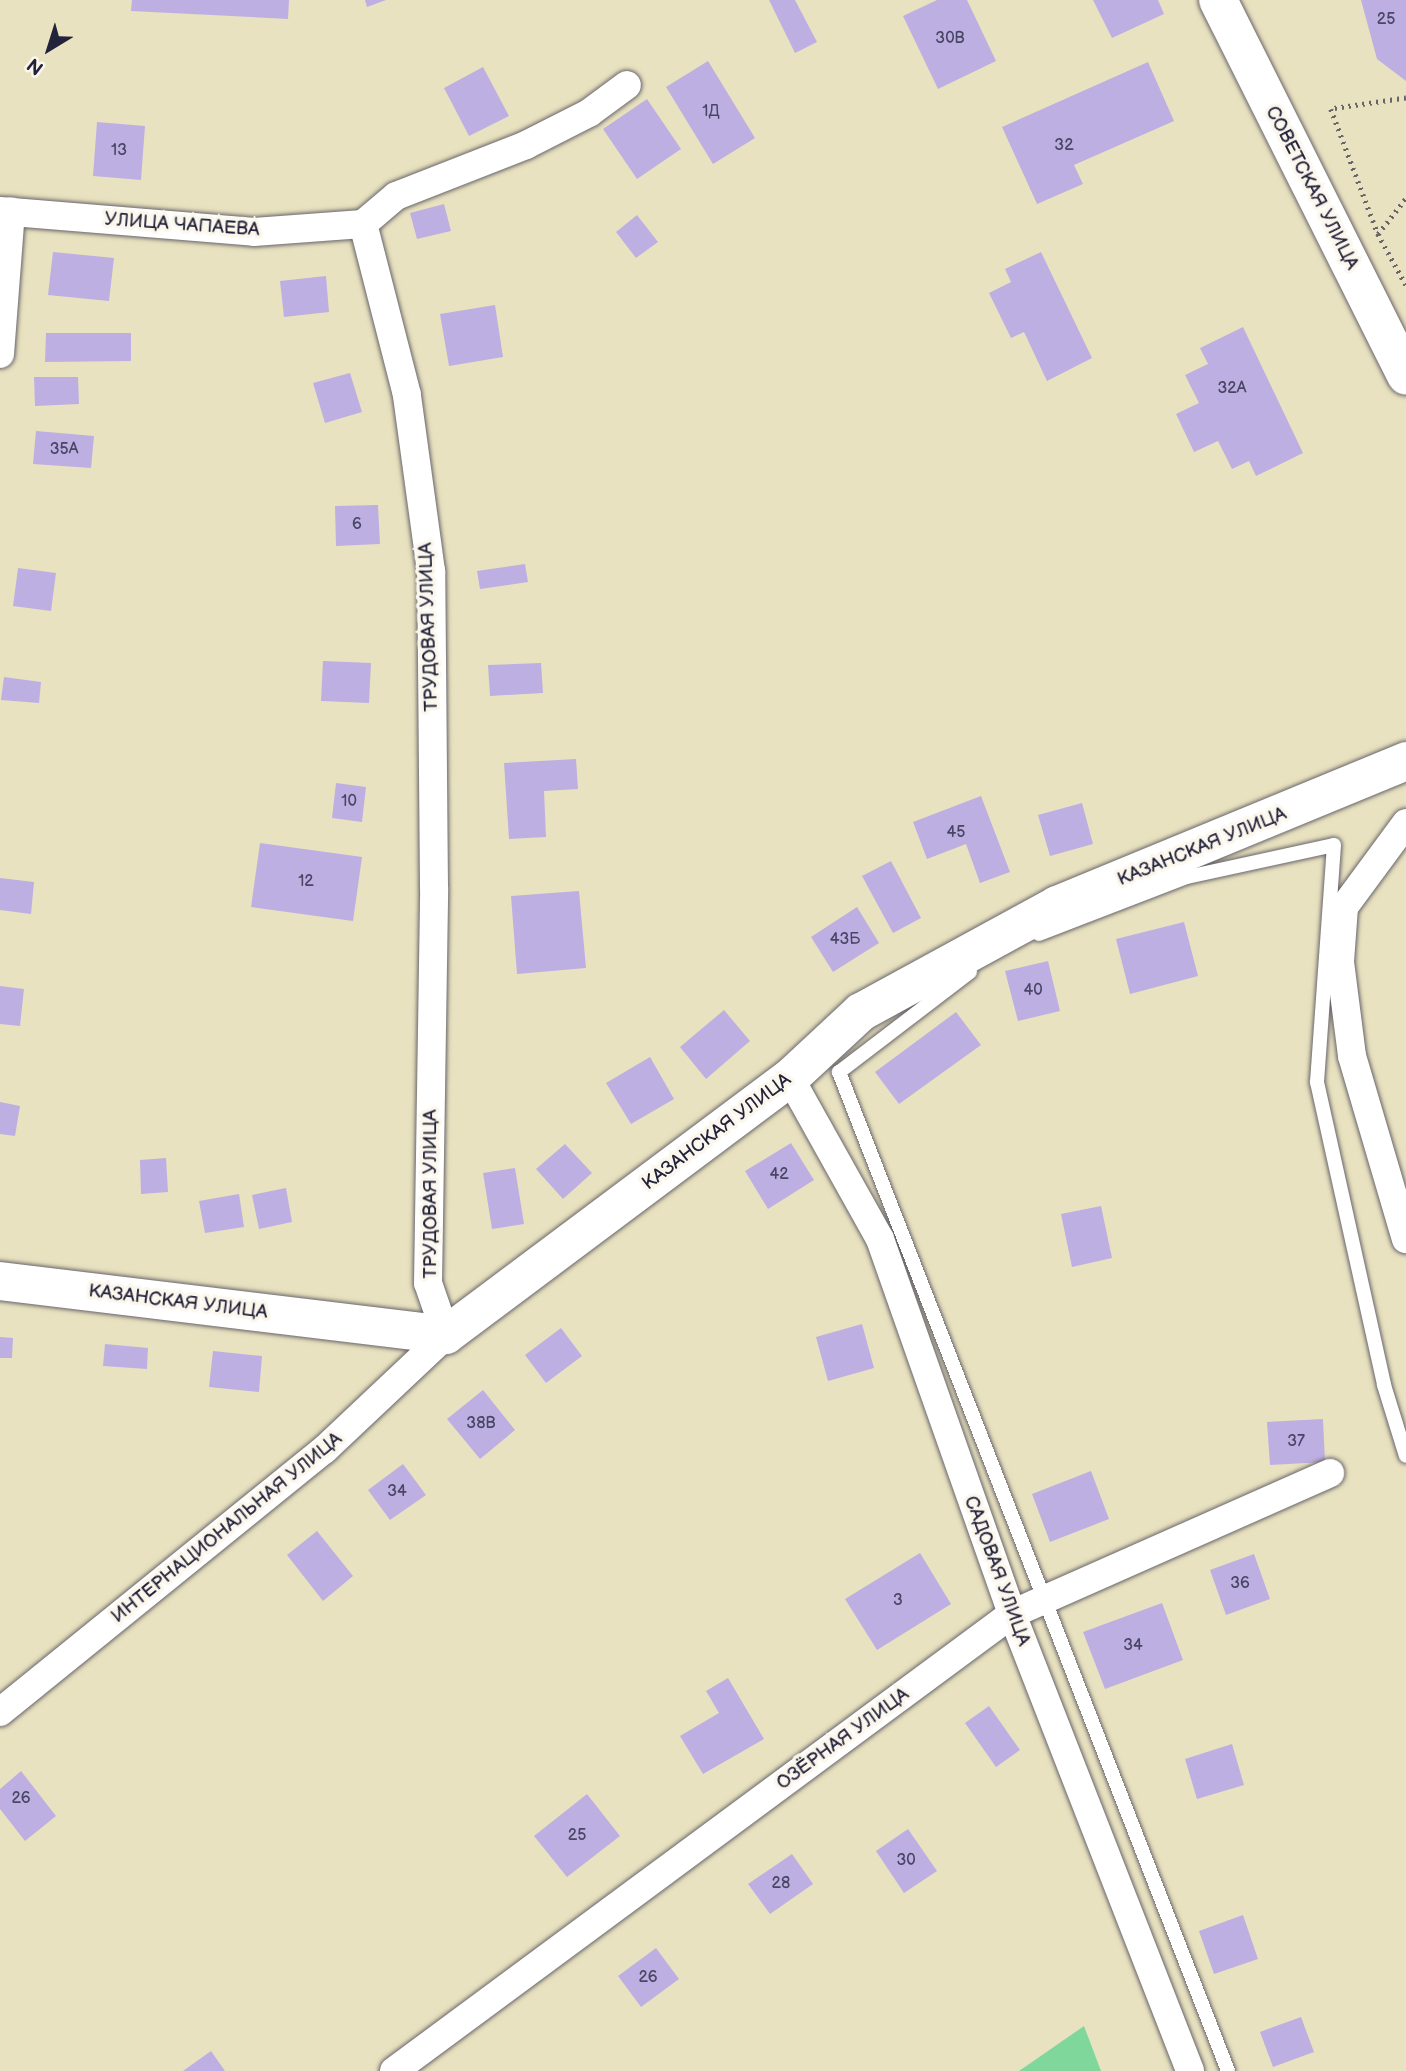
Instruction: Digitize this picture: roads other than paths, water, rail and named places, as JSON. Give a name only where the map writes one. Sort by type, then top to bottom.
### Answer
[{"type":"main road","name":"СОВЕТСКАЯ УЛИЦА","points":[[1218,0],[1406,376]]},
{"type":"main road","name":"КАЗАНСКАЯ УЛИЦА","points":[[0,1280],[446,1335],[790,1078],[861,1013],[975,947],[1057,905],[1406,761]]},
{"type":"street","points":[[363,224],[396,196],[526,145],[589,113],[627,85]]},
{"type":"street","points":[[0,354],[6,211]]},
{"type":"street","name":"УЛИЦА ЧАПАЕВА","points":[[6,211],[254,232],[363,224]]},
{"type":"street","name":"ТРУДОВАЯ УЛИЦА","points":[[363,224],[407,395],[431,571],[434,888],[428,1283],[446,1335]]},
{"type":"street","points":[[1406,823],[1344,907],[1340,962],[1352,1056],[1406,1239]]},
{"type":"street","name":"САДОВАЯ УЛИЦА","points":[[790,1078],[880,1239],[1012,1614],[1190,2071]]},
{"type":"street","name":"ИНТЕРНАЦИОНАЛЬНАЯ УЛИЦА","points":[[0,1712],[324,1450],[446,1335]]},
{"type":"street","name":"ОЗЁРНАЯ УЛИЦА","points":[[394,2071],[1012,1614],[1330,1473]]},
{"type":"lane","points":[[1228,2071],[1042,1600],[839,1072],[999,949],[1187,877],[1334,845],[1317,1082],[1384,1385],[1406,1456]]}]
